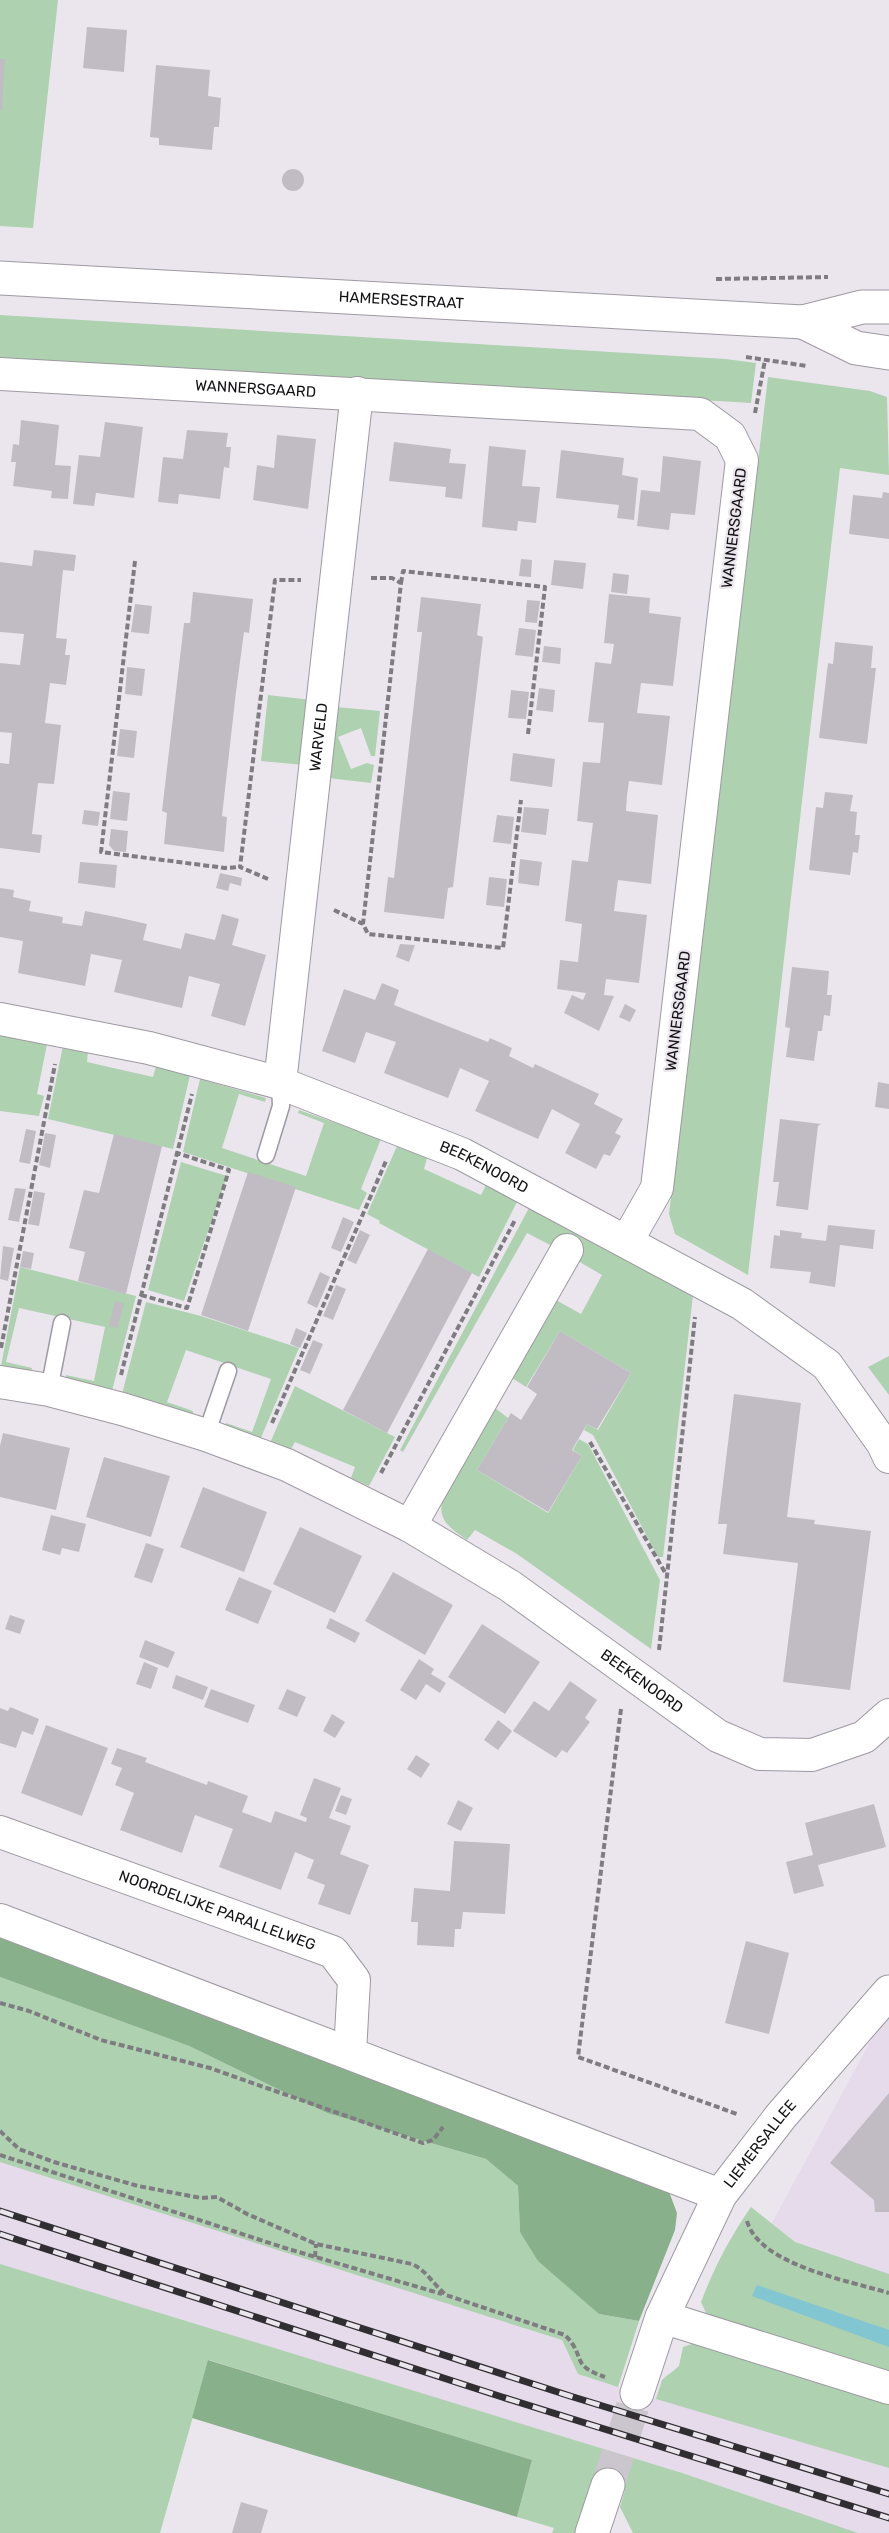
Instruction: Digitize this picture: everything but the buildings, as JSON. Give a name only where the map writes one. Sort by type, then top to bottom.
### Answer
[{"type":"main road","name":"HAMERSESTRAAT","points":[[0,278],[803,322],[862,307],[889,308]]},
{"type":"main road","name":"HAMERSESTRAAT","points":[[803,322],[856,348],[889,353]]},
{"type":"main road","name":"LIEMERSALLEE","points":[[638,2391],[662,2317],[720,2195],[772,2127],[889,1992]]},
{"type":"main road","points":[[592,2533],[608,2485]]},
{"type":"street","name":"WANNERSGAARD","points":[[0,374],[700,414],[730,436],[742,460],[657,1188],[627,1241]]},
{"type":"street","name":"WARVELD","points":[[280,1083],[357,393]]},
{"type":"street","name":"BEEKENOORD","points":[[0,1019],[149,1048],[280,1083],[462,1154],[742,1304],[827,1365],[883,1444],[889,1457]]},
{"type":"street","points":[[410,1526],[567,1250]]},
{"type":"street","name":"BEEKENOORD","points":[[0,1382],[49,1390],[113,1407],[206,1435],[287,1465],[410,1526],[510,1586],[718,1736],[760,1754],[812,1755],[864,1737],[889,1715]]},
{"type":"street","name":"NOORDELIJKE PARALLELWEG","points":[[0,1832],[333,1952],[354,1980],[350,2054]]},
{"type":"street","points":[[0,1920],[720,2195]]},
{"type":"street","points":[[662,2317],[889,2388]]},
{"type":"lane","points":[[266,1155],[281,1106],[280,1083]]},
{"type":"lane","points":[[49,1390],[62,1323]]},
{"type":"lane","points":[[206,1435],[228,1371]]},
{"type":"path","points":[[730,436],[756,412],[765,360]]},
{"type":"path","points":[[135,561],[101,852],[225,868],[240,867]]},
{"type":"path","points":[[401,583],[403,571],[545,587],[528,734]]},
{"type":"path","points":[[363,924],[368,934],[503,948],[521,800]]},
{"type":"path","points":[[0,1355],[61,1031]]},
{"type":"path","points":[[113,1407],[200,1061]]},
{"type":"path","points":[[258,1455],[399,1130]]},
{"type":"path","points":[[141,1295],[187,1308],[229,1170],[177,1153]]},
{"type":"path","points":[[364,1503],[531,1190]]},
{"type":"path","points":[[654,1690],[699,1281]]},
{"type":"path","points":[[590,1442],[667,1576]]},
{"type":"path","points":[[626,1669],[578,2057],[772,2127]]},
{"type":"path","points":[[0,2003],[29,2011],[101,2040],[210,2068],[423,2143],[433,2140],[443,2129],[442,2119],[465,2097]]},
{"type":"path","points":[[0,2131],[19,2149],[54,2162],[138,2186],[201,2198],[216,2197],[247,2214],[316,2244],[412,2264],[422,2268],[431,2283],[446,2295]]},
{"type":"path","points":[[0,2155],[315,2257],[446,2295],[565,2336],[574,2345],[580,2364],[586,2371],[638,2391]]},
{"type":"path","points":[[746,2217],[749,2228],[757,2238],[782,2259],[889,2292]]},
{"type":"path","points":[[315,2257],[316,2244]]},
{"type":"shaded area","points":[[889,2007],[889,2275],[767,2232]]},
{"type":"shaded area","points":[[0,2161],[562,2340],[578,2374],[655,2399],[662,2380],[668,2373],[889,2419],[889,2533],[657,2533],[664,2503],[0,2293]]},
{"type":"green space","points":[[0,0],[58,0],[33,228],[0,226]]},
{"type":"green space","points":[[0,315],[726,359],[756,363],[751,403],[0,358]]},
{"type":"green space","points":[[768,377],[870,391],[887,397],[889,475],[840,468],[748,1275],[675,1234],[669,1214]]},
{"type":"green space","points":[[268,695],[312,700],[304,765],[261,761]]},
{"type":"green space","points":[[336,707],[380,711],[375,756],[371,756],[361,728],[338,737],[351,769],[367,763],[374,765],[371,783],[328,778]]},
{"type":"green space","points":[[0,1034],[47,1044],[37,1094],[44,1096],[39,1116],[0,1111]]},
{"type":"green space","points":[[63,1046],[88,1051],[87,1062],[153,1077],[156,1066],[190,1075],[173,1149],[48,1119]]},
{"type":"green space","points":[[200,1079],[266,1098],[265,1102],[239,1094],[222,1148],[306,1176],[324,1123],[298,1113],[299,1110],[381,1139],[361,1189],[367,1193],[359,1210],[183,1152]]},
{"type":"green space","points":[[397,1146],[427,1158],[424,1169],[481,1195],[486,1185],[518,1200],[479,1277],[379,1223],[380,1221],[367,1214]]},
{"type":"green space","points":[[181,1162],[227,1176],[184,1301],[148,1290]]},
{"type":"green space","points":[[530,1206],[693,1295],[663,1557],[658,1557],[593,1435],[584,1430],[587,1424],[598,1430],[631,1373],[560,1331],[526,1387],[512,1378],[556,1300],[581,1314],[602,1275],[578,1261],[582,1252],[557,1238],[552,1246],[527,1233],[403,1452],[400,1450]]},
{"type":"green space","points":[[20,1267],[136,1296],[112,1391],[66,1380],[66,1375],[94,1381],[105,1327],[19,1308],[6,1362],[32,1368],[31,1372],[1,1366]]},
{"type":"green space","points":[[146,1302],[201,1316],[299,1348],[260,1440],[225,1426],[226,1423],[252,1432],[271,1379],[186,1350],[167,1402],[193,1411],[192,1416],[122,1394]]},
{"type":"green space","points":[[889,1356],[889,1395],[868,1367]]},
{"type":"green space","points":[[295,1386],[395,1437],[369,1486],[351,1478],[355,1467],[295,1442],[290,1451],[270,1443]]},
{"type":"green space","points":[[495,1408],[508,1418],[477,1470],[548,1513],[582,1456],[573,1450],[579,1439],[588,1444],[660,1580],[651,1649],[517,1554],[475,1530],[467,1540],[447,1524],[441,1507],[443,1500]]},
{"type":"green space","points":[[0,1932],[668,2189],[677,2213],[675,2230],[639,2321],[599,2314],[538,2261],[520,2232],[518,2186],[486,2159],[327,2113],[189,2046],[0,1977]]},
{"type":"green space","points":[[0,1977],[189,2046],[327,2113],[486,2159],[518,2186],[520,2232],[599,2314],[639,2321],[618,2387],[578,2374],[562,2340],[0,2162]]},
{"type":"green space","points":[[751,2207],[795,2242],[889,2274],[889,2378],[717,2322],[706,2313],[701,2302],[706,2289],[729,2241]]},
{"type":"green space","points":[[0,2264],[682,2473],[858,2533],[633,2533],[620,2507],[625,2490],[608,2485],[576,2533],[552,2533],[554,2528],[517,2517],[532,2460],[209,2360],[160,2533],[0,2533]]},
{"type":"green space","points":[[695,2343],[889,2398],[889,2468],[656,2399],[662,2380],[679,2366],[683,2347]]},
{"type":"green space","points":[[208,2360],[532,2460],[517,2517],[192,2418]]},
{"type":"water","points":[[757,2285],[889,2330],[889,2347],[752,2296]]},
{"type":"tunnel","points":[[608,2485],[637,2393]]},
{"type":"railway","points":[[0,2211],[570,2396],[889,2494]]},
{"type":"railway","points":[[0,2234],[502,2397],[889,2518]]}]
